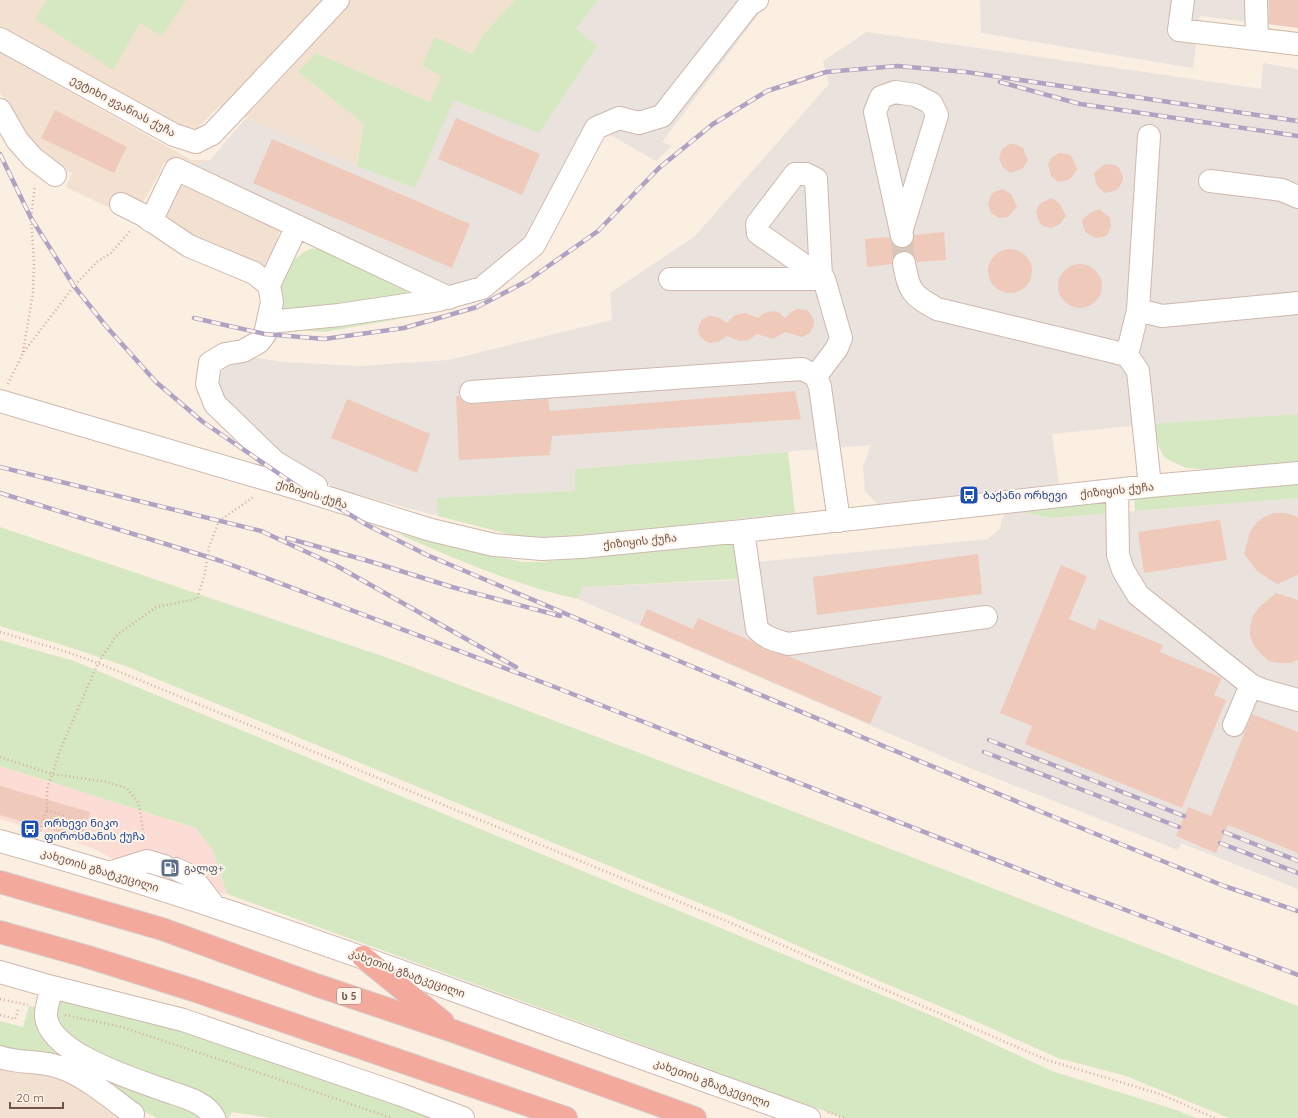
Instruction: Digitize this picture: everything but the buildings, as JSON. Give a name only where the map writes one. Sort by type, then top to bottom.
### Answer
[{"type":"highway","name":"ს 5","points":[[0,882],[162,929],[316,985],[453,1031],[695,1118]]},
{"type":"highway","points":[[0,932],[85,956],[193,990],[566,1118]]},
{"type":"highway","points":[[363,957],[453,1031]]},
{"type":"street","name":"ევტიხი ჟვანიას ქუჩა","points":[[0,39],[174,135],[196,142],[212,134],[338,0]]},
{"type":"street","points":[[268,322],[339,315],[439,300],[482,288],[534,245],[596,128],[619,118],[639,123],[662,116],[748,5],[757,0]]},
{"type":"street","points":[[1183,0],[1180,30],[1298,44]]},
{"type":"street","points":[[1256,0],[1257,39]]},
{"type":"street","points":[[895,92],[915,95],[931,103],[937,115],[902,234],[875,112],[881,97],[895,92]]},
{"type":"street","points":[[0,110],[17,140],[47,169]]},
{"type":"street","points":[[1127,355],[1138,310],[1149,136]]},
{"type":"street","points":[[147,218],[176,169],[449,298]]},
{"type":"street","points":[[1210,180],[1282,190],[1298,197]]},
{"type":"street","points":[[121,204],[147,218],[189,246],[254,273],[269,285]]},
{"type":"street","points":[[297,226],[269,285],[272,302],[265,334],[259,342],[243,351],[225,354],[210,363],[208,384],[215,404],[275,462],[348,505]]},
{"type":"street","points":[[904,263],[908,284],[914,294],[938,309],[1127,355],[1138,371],[1150,486]]},
{"type":"street","points":[[670,280],[822,278],[841,338],[837,348],[816,376]]},
{"type":"street","points":[[1138,310],[1162,316],[1298,304]]},
{"type":"street","points":[[471,392],[802,369],[816,376],[820,386],[839,521]]},
{"type":"street","name":"ქიზიყის ქუჩა","points":[[0,401],[431,530],[494,545],[542,549],[581,547],[743,531],[1150,486],[1298,473]]},
{"type":"street","points":[[1117,490],[1118,555],[1123,570],[1138,595],[1251,685],[1262,690],[1298,700]]},
{"type":"street","points":[[743,531],[757,629],[764,636],[773,640],[788,644],[986,617]]},
{"type":"street","points":[[1234,725],[1251,685]]},
{"type":"street","name":"კახეთის გზატკეცილი","points":[[0,840],[215,907],[363,957],[810,1118]]},
{"type":"street","points":[[109,873],[162,865],[191,876],[215,907]]},
{"type":"street","points":[[0,972],[52,988],[183,1020],[399,1094],[463,1118]]},
{"type":"street","points":[[52,988],[46,1009],[47,1024],[55,1037],[76,1054],[126,1077],[202,1105],[212,1114],[214,1118]]},
{"type":"street","points":[[0,1057],[18,1062],[39,1062],[54,1065],[77,1074],[138,1117]]},
{"type":"path","points":[[23,353],[33,293],[34,261],[31,218],[47,169]]},
{"type":"path","points":[[0,401],[23,353],[74,286],[98,261],[111,254],[147,218]]},
{"type":"path","points":[[40,831],[47,810],[47,789],[52,774],[61,748],[98,663],[117,635],[156,607],[197,599],[205,573],[209,546],[219,521],[255,496],[259,478]]},
{"type":"path","points":[[0,632],[98,663],[731,923],[1047,1060],[1160,1094],[1215,1118]]},
{"type":"path","points":[[0,758],[52,774],[107,782],[127,788],[139,804],[162,865]]},
{"type":"path","points":[[47,810],[66,816]]},
{"type":"path","points":[[0,999],[46,1009],[73,1017],[122,1027],[391,1118]]},
{"type":"path","points":[[0,1015],[15,1019],[18,1010]]},
{"type":"shaded area","points":[[0,0],[515,0],[482,36],[472,54],[435,38],[441,76],[430,102],[316,53],[299,73],[364,124],[357,166],[219,106],[193,133],[0,29]]},
{"type":"shaded area","points":[[598,0],[754,0],[764,7],[662,142],[672,146],[656,161],[591,124],[528,243],[477,282],[461,287],[436,282],[189,167],[210,160],[246,118],[357,166],[415,188],[453,100],[597,46],[576,29]]},
{"type":"shaded area","points":[[980,0],[1298,0],[1298,28],[1200,16],[1193,68],[981,33]]},
{"type":"shaded area","points":[[867,32],[1261,89],[1263,63],[1298,69],[1298,414],[1150,424],[1052,434],[1059,484],[877,504],[865,491],[863,467],[871,445],[575,469],[576,491],[436,498],[438,516],[340,490],[294,467],[219,395],[218,378],[224,368],[250,357],[283,362],[359,366],[448,360],[612,320],[610,293],[695,236],[829,84],[823,61]]},
{"type":"shaded area","points":[[0,53],[191,160],[210,160],[189,167],[172,160],[163,163],[160,172],[141,206],[120,193],[110,208],[66,187],[72,173],[52,163],[26,141],[0,92]]},
{"type":"shaded area","points":[[178,179],[280,229],[277,243],[263,271],[189,238],[161,215]]},
{"type":"shaded area","points":[[1298,498],[1298,889],[1181,843],[1178,850],[965,766],[578,599],[582,587],[740,580],[738,564],[988,539],[1000,529],[1002,518],[1009,510],[1050,518]]},
{"type":"shaded area","points":[[0,766],[196,828],[213,851],[227,894],[175,888],[154,881],[93,848],[0,819]]},
{"type":"shaded area","points":[[0,1052],[130,1104],[119,1118],[0,1118]]},
{"type":"green space","points":[[47,0],[186,0],[162,36],[140,23],[113,70],[35,19]]},
{"type":"green space","points":[[515,0],[598,0],[576,29],[597,46],[539,133],[454,100],[415,188],[357,166],[364,124],[298,72],[316,53],[430,102],[441,76],[422,65],[435,37],[472,54],[482,36]]},
{"type":"green space","points":[[320,248],[426,297],[282,312],[279,291],[284,274],[296,258],[305,251]]},
{"type":"green space","points":[[487,295],[438,312],[325,332],[282,329]]},
{"type":"green space","points":[[1298,414],[1298,462],[1204,469],[1186,468],[1163,456],[1150,424]]},
{"type":"green space","points":[[788,452],[795,513],[546,539],[512,535],[438,516],[436,498],[575,491],[575,469]]},
{"type":"green space","points":[[1298,482],[1298,498],[1135,511],[1134,497]]},
{"type":"green space","points":[[1110,500],[1112,513],[1050,518],[1009,510]]},
{"type":"green space","points":[[0,527],[391,659],[735,789],[1298,1006],[1298,1118],[1229,1118],[1126,1076],[1058,1058],[740,920],[128,667],[0,626]]},
{"type":"green space","points":[[396,533],[522,562],[540,562],[733,540],[740,579],[582,587],[578,599],[508,579],[463,562]]},
{"type":"green space","points":[[0,640],[74,661],[940,1019],[1052,1071],[1176,1110],[1196,1118],[844,1118],[227,894],[213,851],[196,828],[0,766]]},
{"type":"green space","points":[[58,992],[209,1038],[442,1118],[270,1118],[232,1112],[229,1118],[222,1118],[98,1056],[64,1029],[53,1017]]},
{"type":"green space","points":[[29,1006],[39,1008],[41,1022],[205,1118],[157,1118],[126,1102],[0,1052],[0,1021],[23,1027]]},
{"type":"tunnel","points":[[902,236],[904,263]]},
{"type":"railway","points":[[194,318],[265,334],[324,339],[404,328],[477,307],[527,281],[598,231],[659,168],[713,124],[767,91],[826,72],[897,66],[966,72],[1298,121]]},
{"type":"railway","points":[[1000,82],[1080,104],[1298,136]]},
{"type":"railway","points":[[0,154],[31,218],[74,286],[105,325],[156,382],[203,422],[303,490],[329,502],[367,525],[427,555],[590,624],[1224,886],[1298,911]]},
{"type":"railway","points":[[0,467],[261,531],[337,566],[516,667]]},
{"type":"railway","points":[[0,493],[221,561],[547,684],[1062,886],[1298,975]]},
{"type":"railway","points":[[287,538],[452,587],[560,616]]},
{"type":"railway","points":[[989,740],[1184,816]]},
{"type":"railway","points":[[984,752],[1179,827]]},
{"type":"railway","points":[[1224,832],[1298,861]]},
{"type":"railway","points":[[1220,843],[1298,873]]},
{"type":"place","name":"ბაქანი ორხევი","points":[[969,495]]},
{"type":"place","name":"ორხევი ნიკო ფიროსმანის ქუჩა","points":[[30,829]]},
{"type":"place","name":"გალფ+","points":[[170,868]]}]
